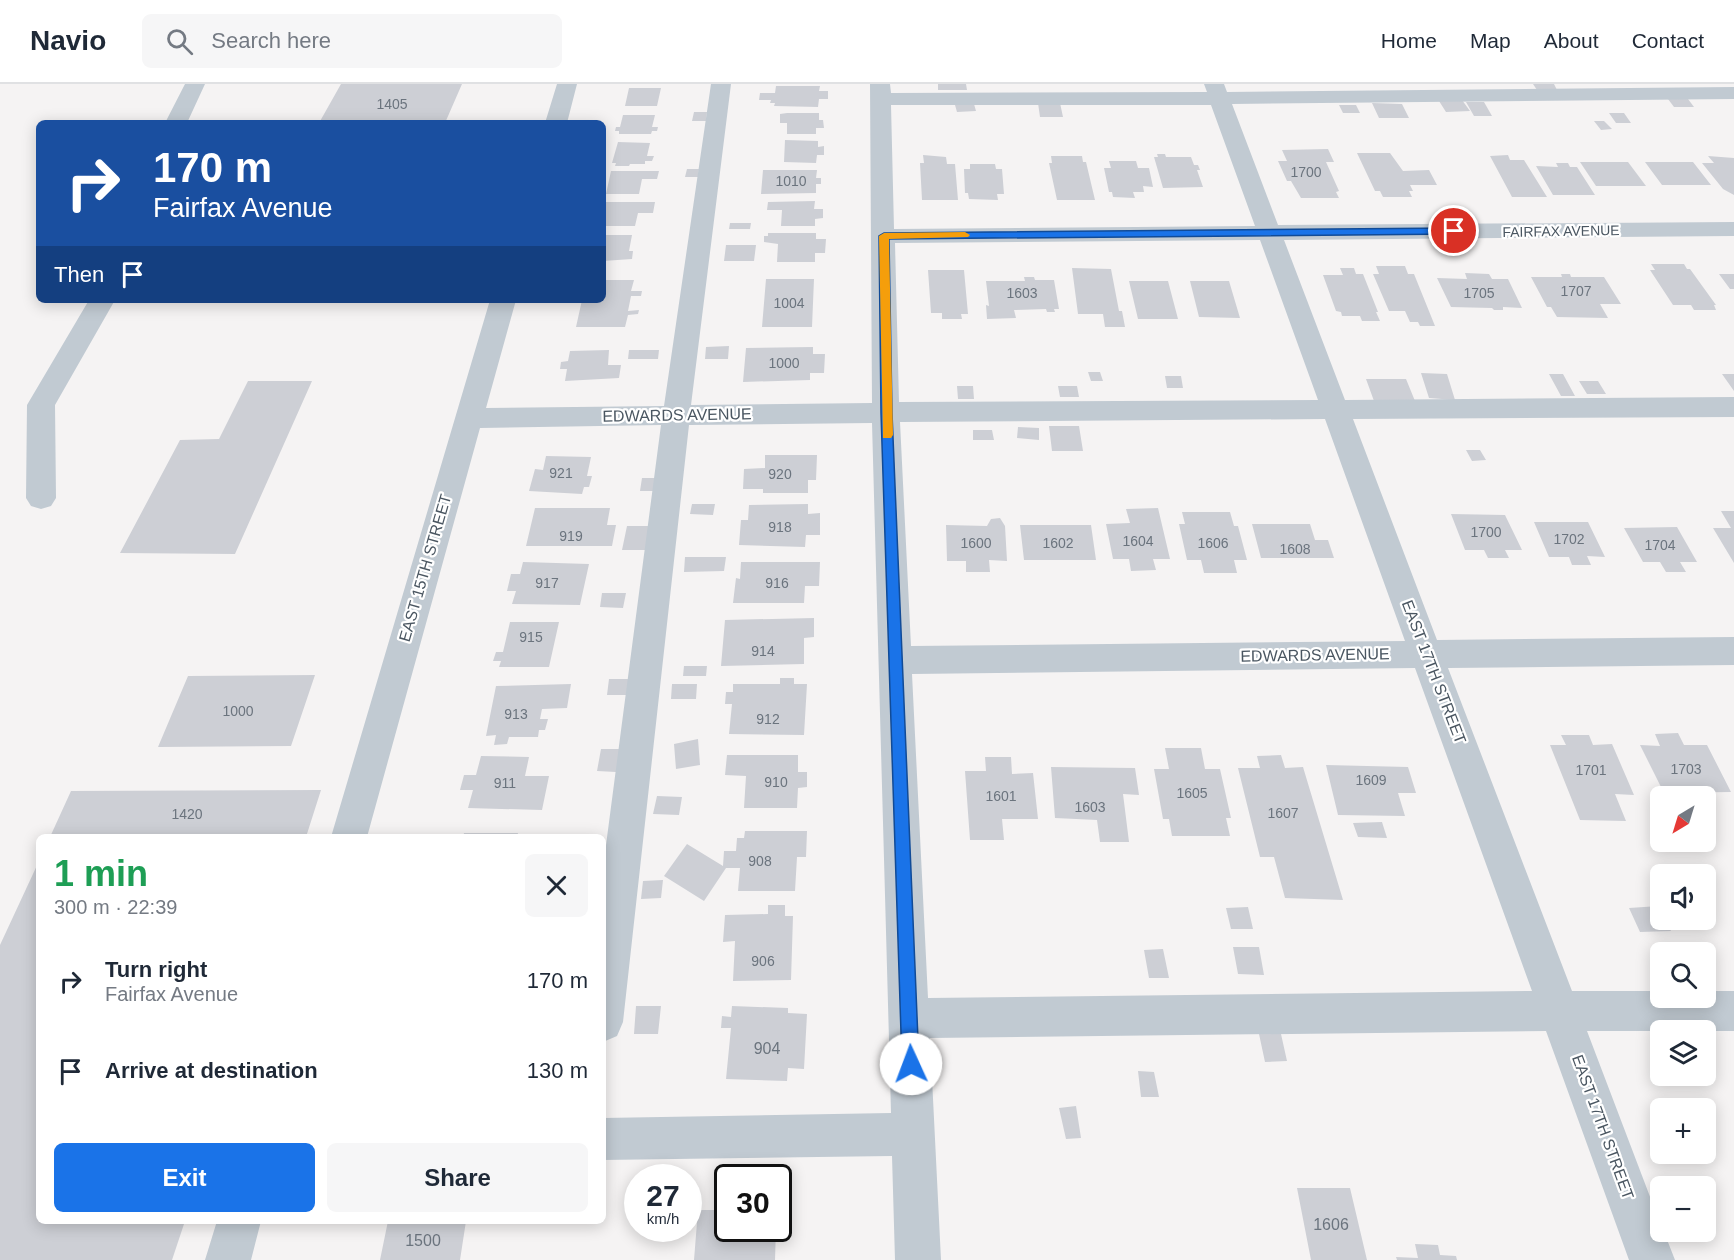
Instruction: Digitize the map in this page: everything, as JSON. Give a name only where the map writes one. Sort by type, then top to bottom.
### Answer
[{"type":"street","points":[[177,120],[195,84]]},
{"type":"street","points":[[557,120],[567,84]]},
{"type":"street","points":[[606,997],[677,416],[721,84]]},
{"type":"street","points":[[918,1260],[886,413],[880,92],[1719,90],[1734,115]]},
{"type":"street","name":"EAST 17TH STREET","points":[[1216,91],[1652,1260]]},
{"type":"street","name":"FAIRFAX AVENUE","points":[[884,236],[1734,229]]},
{"type":"street","points":[[41,498],[41,405],[100,303]]},
{"type":"street","name":"EAST 15TH STREET","points":[[350,834],[502,303]]},
{"type":"street","name":"EDWARDS AVENUE","points":[[468,418],[1734,407]]},
{"type":"street","name":"EDWARDS AVENUE","points":[[896,660],[1734,651]]},
{"type":"street","points":[[909,1018],[1560,1010],[1734,1011]]},
{"type":"street","points":[[606,1139],[914,1134]]},
{"type":"street","points":[[228,1260],[238,1224]]},
{"type":"building","points":[[341,84],[462,84],[446,120],[321,120]]},
{"type":"building","points":[[938,84],[966,84],[967,90],[938,90]]},
{"type":"building","points":[[1533,84],[1554,84],[1557,90],[1537,90]]},
{"type":"building","points":[[776,86],[820,86],[819,91],[828,91],[828,99],[819,99],[818,107],[774,106],[775,103],[770,103],[771,100],[759,100],[760,93],[775,93]]},
{"type":"building","points":[[629,88],[661,88],[657,106],[625,106]]},
{"type":"building","points":[[1668,99],[1688,99],[1694,107],[1674,107]]},
{"type":"building","points":[[1462,100],[1470,111],[1446,112],[1439,101]]},
{"type":"building","points":[[1466,102],[1484,102],[1492,116],[1474,116]]},
{"type":"building","points":[[1038,103],[1060,103],[1063,117],[1040,117]]},
{"type":"building","points":[[1372,103],[1402,104],[1409,118],[1379,118]]},
{"type":"building","points":[[974,104],[976,111],[957,112],[955,105]]},
{"type":"building","points":[[1339,105],[1356,105],[1360,113],[1343,113]]},
{"type":"building","points":[[694,112],[707,112],[706,121],[692,121]]},
{"type":"building","points":[[819,113],[819,120],[823,120],[824,128],[816,128],[816,134],[787,134],[787,123],[780,123],[780,114]]},
{"type":"building","points":[[1609,113],[1624,113],[1631,123],[1616,123]]},
{"type":"building","points":[[623,115],[655,115],[652,127],[658,127],[657,131],[652,131],[651,134],[619,134],[619,131],[615,131],[616,127],[620,127]]},
{"type":"building","points":[[1594,121],[1604,121],[1612,129],[1601,130]]},
{"type":"building","points":[[785,140],[818,141],[818,147],[824,146],[824,155],[817,155],[816,163],[784,162]]},
{"type":"building","points":[[618,142],[650,143],[647,156],[654,156],[652,161],[645,161],[645,164],[615,166],[616,163],[612,163]]},
{"type":"building","points":[[1328,149],[1334,162],[1326,162],[1339,191],[1336,192],[1339,198],[1301,198],[1291,181],[1287,181],[1278,161],[1287,161],[1282,150]]},
{"type":"building","points":[[1357,153],[1390,153],[1403,171],[1429,170],[1437,185],[1410,185],[1413,191],[1409,191],[1412,197],[1383,197],[1380,191],[1375,191]]},
{"type":"building","points":[[1157,154],[1165,154],[1166,157],[1191,157],[1194,165],[1198,165],[1200,170],[1197,170],[1203,187],[1163,188],[1154,157],[1158,157]]},
{"type":"building","points":[[923,155],[946,157],[947,164],[955,164],[958,200],[922,200],[920,163],[924,163]]},
{"type":"building","points":[[1508,155],[1510,160],[1524,160],[1547,197],[1512,197],[1490,156]]},
{"type":"building","points":[[1051,156],[1082,156],[1083,162],[1086,162],[1095,200],[1057,200],[1049,163],[1052,163]]},
{"type":"building","points":[[1708,156],[1734,158],[1734,195],[1723,189],[1702,163],[1714,163]]},
{"type":"building","points":[[1109,161],[1136,161],[1138,168],[1149,168],[1153,187],[1143,186],[1144,192],[1133,192],[1135,198],[1113,197],[1112,192],[1109,192],[1104,168],[1111,168]]},
{"type":"building","points":[[1580,162],[1628,162],[1646,186],[1596,186]]},
{"type":"building","points":[[1645,162],[1693,162],[1711,185],[1662,185]]},
{"type":"building","points":[[1556,163],[1568,163],[1570,167],[1577,167],[1595,195],[1553,195],[1536,166],[1558,167]]},
{"type":"building","points":[[970,164],[995,164],[996,169],[1002,169],[1004,194],[997,194],[998,200],[969,199],[968,193],[965,193],[964,169],[970,169]]},
{"type":"building","points":[[687,169],[699,169],[698,177],[685,177]]},
{"type":"building","points":[[763,170],[817,170],[816,178],[821,178],[821,184],[816,184],[816,193],[761,194]]},
{"type":"building","points":[[611,171],[659,171],[657,179],[642,179],[639,194],[606,194]]},
{"type":"building","points":[[815,201],[814,209],[823,209],[823,218],[815,219],[815,226],[781,226],[782,210],[767,210],[768,202]]},
{"type":"building","points":[[606,202],[655,202],[653,213],[638,213],[635,226],[606,226]]},
{"type":"building","points":[[730,223],[751,223],[750,229],[729,229]]},
{"type":"building","points":[[768,233],[816,233],[816,239],[826,239],[825,253],[815,253],[815,262],[777,262],[778,244],[764,242],[764,236],[768,236]]},
{"type":"building","points":[[606,235],[632,235],[629,251],[633,251],[632,259],[606,261]]},
{"type":"building","points":[[726,245],[756,245],[754,261],[724,261]]},
{"type":"building","points":[[1651,264],[1684,264],[1716,305],[1714,305],[1716,310],[1694,310],[1691,305],[1673,305],[1650,270],[1655,270]]},
{"type":"building","points":[[1376,266],[1405,266],[1408,274],[1414,274],[1435,326],[1420,326],[1418,322],[1410,322],[1405,311],[1389,311],[1373,274],[1379,274]]},
{"type":"building","points":[[1072,268],[1111,269],[1119,311],[1122,311],[1125,327],[1105,327],[1103,314],[1078,314]]},
{"type":"building","points":[[1340,268],[1354,268],[1356,274],[1363,274],[1380,321],[1362,321],[1360,316],[1342,316],[1341,312],[1336,311],[1323,275],[1343,275]]},
{"type":"building","points":[[928,270],[964,270],[968,314],[961,314],[962,319],[942,319],[942,313],[931,313]]},
{"type":"building","points":[[1465,273],[1489,274],[1492,279],[1508,279],[1522,308],[1503,307],[1503,310],[1494,310],[1492,308],[1451,307],[1437,278],[1467,279]]},
{"type":"building","points":[[1561,274],[1570,274],[1571,277],[1604,277],[1621,304],[1600,304],[1608,318],[1557,317],[1551,307],[1547,307],[1531,277],[1562,277]]},
{"type":"building","points":[[1719,274],[1734,274],[1734,289],[1730,289]]},
{"type":"building","points":[[1024,277],[1034,277],[1035,280],[1054,280],[1059,309],[1054,309],[1055,312],[1047,312],[1046,309],[1014,310],[1016,318],[987,319],[986,305],[989,306],[986,281],[1025,281]]},
{"type":"building","points":[[766,279],[814,279],[812,327],[762,327]]},
{"type":"building","points":[[606,280],[634,280],[631,291],[642,291],[641,296],[631,296],[628,311],[639,310],[638,314],[628,315],[625,327],[576,327],[581,303],[606,303]]},
{"type":"building","points":[[1129,281],[1168,281],[1178,319],[1138,319]]},
{"type":"building","points":[[1190,281],[1229,281],[1240,318],[1199,317]]},
{"type":"building","points":[[729,346],[728,359],[705,359],[706,347]]},
{"type":"building","points":[[813,347],[813,354],[825,354],[824,373],[810,373],[810,380],[743,382],[746,348]]},
{"type":"building","points":[[609,350],[608,365],[621,365],[619,378],[565,381],[567,369],[560,369],[561,362],[568,361],[570,351]]},
{"type":"building","points":[[629,350],[659,350],[658,359],[628,359]]},
{"type":"building","points":[[1088,372],[1100,372],[1103,381],[1091,381]]},
{"type":"building","points":[[1421,373],[1447,374],[1455,400],[1429,398]]},
{"type":"building","points":[[1549,374],[1563,374],[1575,396],[1561,396]]},
{"type":"building","points":[[1722,374],[1734,374],[1734,391]]},
{"type":"building","points":[[1165,376],[1181,376],[1183,388],[1167,388]]},
{"type":"building","points":[[1366,379],[1406,379],[1415,401],[1374,401]]},
{"type":"building","points":[[248,381],[312,381],[235,554],[120,553],[180,440],[219,439]]},
{"type":"building","points":[[1579,381],[1598,381],[1606,394],[1587,394]]},
{"type":"building","points":[[957,386],[973,386],[974,399],[958,399]]},
{"type":"building","points":[[1058,386],[1077,386],[1079,397],[1060,397]]},
{"type":"building","points":[[1049,426],[1079,426],[1083,451],[1052,451]]},
{"type":"building","points":[[1018,427],[1039,428],[1039,440],[1017,438]]},
{"type":"building","points":[[973,430],[992,430],[994,440],[973,440]]},
{"type":"building","points":[[1466,450],[1480,450],[1486,460],[1472,461]]},
{"type":"building","points":[[765,455],[817,455],[816,480],[808,480],[808,493],[763,493],[763,489],[743,489],[744,469],[765,468]]},
{"type":"building","points":[[546,456],[591,457],[587,476],[592,476],[589,487],[584,487],[582,494],[529,491],[535,469],[543,470]]},
{"type":"building","points":[[642,478],[657,478],[655,491],[640,491]]},
{"type":"building","points":[[692,504],[715,504],[713,515],[690,514]]},
{"type":"building","points":[[808,504],[808,514],[820,513],[820,535],[806,535],[805,547],[739,545],[741,520],[748,520],[749,505]]},
{"type":"building","points":[[535,508],[610,508],[607,525],[616,525],[612,546],[526,546]]},
{"type":"building","points":[[1158,508],[1170,559],[1153,559],[1156,570],[1131,571],[1129,559],[1113,559],[1106,524],[1130,523],[1126,509]]},
{"type":"building","points":[[1721,511],[1734,511],[1734,563],[1713,528],[1731,528]]},
{"type":"building","points":[[1182,512],[1230,512],[1234,526],[1238,526],[1247,560],[1234,560],[1237,573],[1204,573],[1201,560],[1187,560],[1179,524],[1185,524]]},
{"type":"building","points":[[1451,514],[1505,515],[1522,550],[1505,550],[1509,558],[1488,558],[1484,550],[1465,550]]},
{"type":"building","points":[[1000,518],[1005,526],[1007,561],[989,560],[990,572],[966,572],[966,561],[947,561],[946,525],[987,526],[991,519]]},
{"type":"building","points":[[1534,522],[1588,522],[1605,557],[1587,556],[1591,565],[1572,565],[1569,557],[1549,557]]},
{"type":"building","points":[[1252,524],[1310,524],[1315,540],[1328,540],[1334,558],[1261,558]]},
{"type":"building","points":[[1020,525],[1091,525],[1096,560],[1024,560]]},
{"type":"building","points":[[627,526],[650,526],[647,550],[622,550]]},
{"type":"building","points":[[1677,527],[1697,562],[1680,562],[1686,572],[1666,572],[1660,562],[1643,562],[1624,528]]},
{"type":"building","points":[[685,557],[726,557],[724,571],[684,572]]},
{"type":"building","points":[[523,562],[589,564],[580,605],[512,604],[516,591],[507,591],[511,574],[520,574]]},
{"type":"building","points":[[741,562],[820,562],[819,586],[805,586],[804,603],[733,603],[736,578],[740,579]]},
{"type":"building","points":[[602,593],[626,593],[623,608],[600,607]]},
{"type":"building","points":[[814,618],[814,637],[804,638],[804,664],[721,666],[725,620]]},
{"type":"building","points":[[510,622],[559,622],[549,667],[499,667],[501,661],[493,661],[496,652],[503,652]]},
{"type":"building","points":[[684,666],[707,666],[706,676],[683,676]]},
{"type":"building","points":[[315,675],[291,746],[158,747],[188,676]]},
{"type":"building","points":[[780,678],[794,678],[794,684],[807,684],[804,735],[729,734],[732,704],[725,704],[726,692],[733,692],[733,684],[780,684]]},
{"type":"building","points":[[609,679],[630,679],[627,695],[607,695]]},
{"type":"building","points":[[571,684],[567,708],[542,709],[540,719],[548,719],[545,730],[539,730],[538,737],[509,737],[507,744],[494,745],[496,735],[486,736],[496,686]]},
{"type":"building","points":[[672,684],[697,684],[696,699],[671,699]]},
{"type":"building","points":[[1678,733],[1684,745],[1707,745],[1731,792],[1716,792],[1716,786],[1660,786],[1640,745],[1660,746],[1655,734]]},
{"type":"building","points":[[1561,735],[1589,735],[1593,745],[1612,744],[1634,795],[1615,794],[1626,821],[1580,820],[1550,745],[1566,745]]},
{"type":"building","points":[[698,739],[700,765],[676,769],[674,744]]},
{"type":"building","points":[[1165,748],[1201,748],[1205,769],[1220,769],[1231,818],[1226,818],[1230,836],[1172,836],[1169,819],[1163,819],[1154,769],[1169,769]]},
{"type":"building","points":[[601,749],[621,749],[616,772],[597,771]]},
{"type":"building","points":[[727,755],[798,755],[798,772],[807,772],[807,787],[798,788],[797,808],[744,808],[746,776],[725,775]]},
{"type":"building","points":[[1281,755],[1285,768],[1303,767],[1343,900],[1285,898],[1274,857],[1260,857],[1238,768],[1260,768],[1257,756]]},
{"type":"building","points":[[481,756],[529,757],[525,776],[549,776],[542,810],[468,808],[473,790],[460,790],[464,775],[476,775]]},
{"type":"building","points":[[985,757],[1011,757],[1012,774],[1033,773],[1038,819],[1002,819],[1004,840],[970,840],[965,771],[986,771]]},
{"type":"building","points":[[1326,765],[1408,767],[1416,793],[1398,793],[1405,816],[1338,815]]},
{"type":"building","points":[[1051,767],[1135,768],[1139,795],[1123,794],[1129,842],[1100,842],[1097,820],[1055,818]]},
{"type":"building","points":[[321,790],[307,834],[51,834],[71,791]]},
{"type":"building","points":[[657,796],[682,797],[679,815],[653,814]]},
{"type":"building","points":[[1382,822],[1387,838],[1358,837],[1353,823]]},
{"type":"building","points":[[745,831],[807,831],[806,857],[797,857],[795,891],[738,891],[740,868],[726,868],[704,901],[664,876],[687,844],[723,866],[724,851],[736,851],[737,838],[744,838]]},
{"type":"building","points":[[464,833],[518,833],[518,834]]},
{"type":"building","points":[[36,867],[36,1224],[184,1224],[172,1260],[0,1260],[0,945]]},
{"type":"building","points":[[663,880],[661,898],[641,899],[643,881]]},
{"type":"building","points":[[768,905],[785,905],[785,916],[793,916],[791,980],[733,981],[735,941],[723,942],[725,915],[768,914]]},
{"type":"building","points":[[1248,907],[1253,929],[1231,929],[1226,908]]},
{"type":"building","points":[[1650,907],[1650,930],[1671,931],[1640,932],[1629,908]]},
{"type":"building","points":[[1233,947],[1259,947],[1264,975],[1238,974]]},
{"type":"building","points":[[1163,949],[1169,978],[1149,978],[1144,950]]},
{"type":"building","points":[[636,1006],[661,1006],[658,1034],[634,1034]]},
{"type":"building","points":[[732,1006],[788,1008],[788,1013],[807,1014],[804,1069],[788,1068],[787,1081],[726,1079],[731,1028],[721,1028],[722,1016],[731,1017]]},
{"type":"building","points":[[1259,1034],[1281,1034],[1287,1061],[1265,1062]]},
{"type":"building","points":[[1138,1071],[1154,1072],[1159,1097],[1141,1097]]},
{"type":"building","points":[[1076,1106],[1081,1138],[1066,1139],[1059,1108]]},
{"type":"building","points":[[1297,1188],[1350,1188],[1367,1260],[1311,1260]]},
{"type":"building","points":[[702,1210],[714,1210],[714,1242],[776,1242],[775,1260],[694,1260],[695,1242],[702,1242]]},
{"type":"building","points":[[387,1224],[466,1224],[460,1260],[380,1260]]},
{"type":"building","points":[[1415,1244],[1438,1245],[1440,1255],[1456,1256],[1457,1260],[1397,1260],[1396,1257],[1418,1258]]},
{"type":"slow traffic","points":[[887,435],[884,236],[965,235]]},
{"type":"route","points":[[911,1064],[886,413],[884,236],[1454,231]]}]
